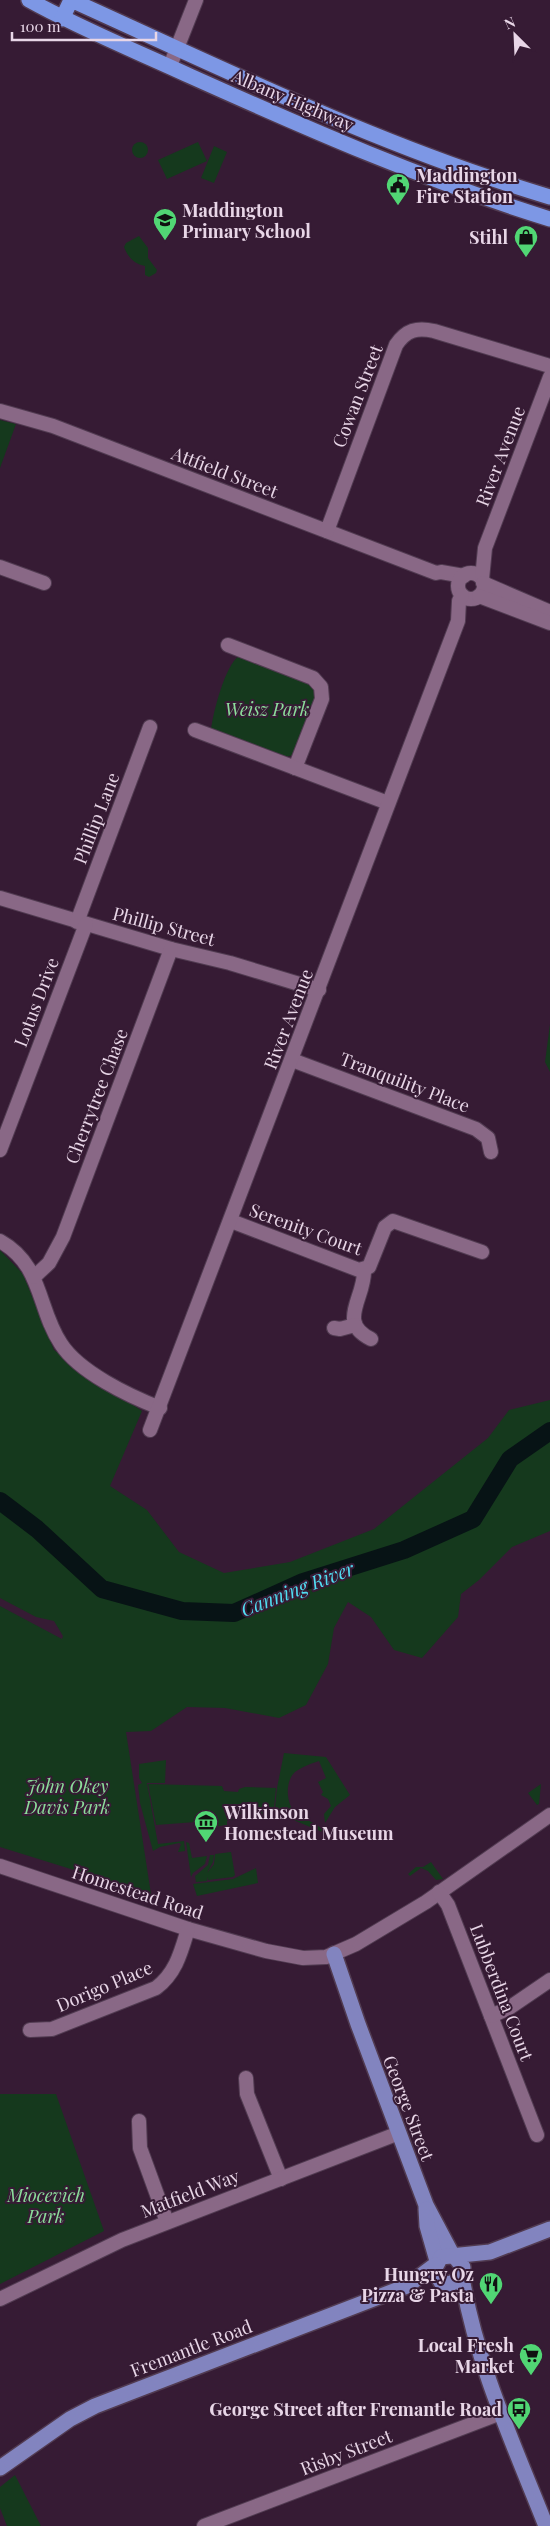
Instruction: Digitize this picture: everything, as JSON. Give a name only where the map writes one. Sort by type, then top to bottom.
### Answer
[{"type":"highway","name":"Albany Highway","points":[[29,0],[62,19],[390,162],[475,195],[550,218]]},
{"type":"highway","name":"Albany Highway","points":[[71,0],[294,101],[480,175],[550,197]]},
{"type":"highway","points":[[62,19],[71,0]]},
{"type":"highway","points":[[390,162],[397,143]]},
{"type":"main road","name":"George Street","points":[[332,1960],[426,2205],[454,2256]]},
{"type":"main road","name":"George Street","points":[[426,2205],[427,2226],[436,2263]]},
{"type":"main road","points":[[477,2344],[469,2331],[458,2303],[435,2274],[436,2263],[446,2256],[490,2252],[550,2229]]},
{"type":"main road","points":[[444,2283],[455,2283],[462,2274],[490,2252]]},
{"type":"main road","points":[[454,2256],[462,2263],[462,2274],[477,2344],[501,2413],[546,2526]]},
{"type":"main road","name":"Fremantle Road","points":[[407,2286],[436,2263]]},
{"type":"main road","name":"Fremantle Road","points":[[0,2468],[70,2419],[95,2406],[407,2286],[444,2283]]},
{"type":"street","points":[[170,66],[196,0]]},
{"type":"street","name":"Cowan Street","points":[[326,531],[396,345],[408,332],[417,329],[434,331],[550,366]]},
{"type":"street","name":"River Avenue","points":[[150,1430],[231,1222],[458,621],[462,619],[473,591],[485,548],[550,376]]},
{"type":"street","name":"Attfield Street","points":[[0,411],[53,426],[436,573],[476,575],[473,591]]},
{"type":"street","name":"River Avenue","points":[[473,591],[460,581],[466,575],[481,550],[485,548]]},
{"type":"street","points":[[0,567],[44,583]]},
{"type":"street","name":"Attfield Street","points":[[436,573],[438,578],[550,623]]},
{"type":"street","name":"Attfield Street","points":[[473,591],[550,612]]},
{"type":"street","points":[[228,645],[313,678],[321,687],[322,699],[295,768]]},
{"type":"street","name":"Phillip Lane","points":[[82,923],[150,727]]},
{"type":"street","points":[[195,730],[388,803]]},
{"type":"street","name":"Phillip Street","points":[[0,898],[171,949],[230,963],[319,990]]},
{"type":"street","name":"Lotus Drive","points":[[0,1150],[82,923]]},
{"type":"street","name":"Cherrytree Chase","points":[[32,1272],[53,1254],[64,1237],[171,949]]},
{"type":"street","name":"Tranquility Place","points":[[292,1060],[476,1129],[488,1138],[490,1152]]},
{"type":"street","name":"Serenity Court","points":[[231,1222],[359,1270],[372,1263],[385,1227],[393,1220],[482,1252]]},
{"type":"street","points":[[0,1241],[11,1248],[32,1272],[52,1329],[66,1352],[116,1390],[160,1408]]},
{"type":"street","points":[[364,1269],[364,1283],[353,1314],[355,1325],[363,1336],[371,1339]]},
{"type":"street","points":[[334,1328],[340,1329],[355,1325]]},
{"type":"street","name":"Homestead Road","points":[[0,1866],[188,1929],[266,1951],[287,1963],[303,1966],[332,1960],[440,1892],[550,1815]]},
{"type":"street","name":"Lubberdina Court","points":[[440,1892],[448,1905],[537,2135]]},
{"type":"street","name":"Dorigo Place","points":[[30,2030],[52,2029],[156,1988],[165,1981],[176,1966],[188,1929]]},
{"type":"street","points":[[491,2016],[509,2008],[550,1980]]},
{"type":"street","points":[[246,2078],[248,2094],[280,2179]]},
{"type":"street","points":[[139,2121],[140,2148],[167,2222]]},
{"type":"street","name":"Matfield Way","points":[[0,2299],[108,2246],[399,2133]]},
{"type":"street","name":"Risby Street","points":[[204,2526],[501,2413]]},
{"type":"green space","points":[[140,142],[148,150],[140,158],[132,150]]},
{"type":"green space","points":[[198,142],[207,161],[167,179],[158,160]]},
{"type":"green space","points":[[214,146],[227,152],[214,183],[201,178]]},
{"type":"green space","points":[[139,236],[148,248],[148,258],[157,270],[156,273],[149,277],[145,275],[145,266],[132,260],[124,247],[126,243]]},
{"type":"green space","points":[[0,420],[16,424],[0,468]]},
{"type":"green space","name":"Weisz Park","points":[[239,656],[312,683],[317,696],[294,755],[281,758],[211,729],[217,701],[225,679],[229,669]]},
{"type":"green space","points":[[550,1024],[550,1072],[545,1062]]},
{"type":"green space","name":"John Okey Davis Park","points":[[0,1250],[23,1274],[54,1350],[142,1411],[110,1486],[147,1510],[179,1552],[224,1573],[290,1562],[374,1529],[488,1438],[509,1410],[550,1400],[550,1531],[512,1547],[479,1580],[461,1594],[458,1617],[422,1658],[394,1650],[371,1617],[348,1602],[334,1628],[328,1664],[306,1705],[279,1718],[225,1708],[187,1707],[151,1731],[126,1732],[151,1894],[0,1847],[0,1606],[62,1639],[63,1636],[54,1621],[36,1617],[0,1598]]},
{"type":"green space","points":[[284,1753],[326,1757],[350,1795],[335,1807],[325,1823],[324,1814],[331,1806],[328,1799],[321,1795],[323,1792],[318,1782],[326,1778],[319,1761],[300,1769],[291,1776],[288,1794],[294,1811],[317,1825],[327,1834],[284,1816],[274,1818],[277,1788]]},
{"type":"green space","points":[[166,1760],[165,1783],[147,1783],[158,1844],[184,1841],[185,1851],[178,1852],[181,1844],[179,1843],[160,1847],[153,1851],[140,1803],[138,1785],[142,1783],[139,1778],[139,1764]]},
{"type":"green space","points":[[148,1784],[222,1786],[224,1791],[238,1792],[239,1789],[245,1787],[276,1788],[273,1818],[251,1821],[243,1818],[242,1814],[232,1815],[233,1820],[227,1821],[227,1825],[198,1829],[196,1822],[156,1825]]},
{"type":"green space","points":[[541,1784],[539,1804],[537,1805],[528,1793]]},
{"type":"green space","points":[[186,1842],[189,1843],[192,1858],[207,1856],[205,1864],[193,1873],[191,1877]]},
{"type":"green space","points":[[231,1852],[235,1875],[233,1877],[208,1880],[208,1877],[207,1881],[196,1882],[195,1876],[208,1865],[210,1855],[214,1855],[213,1862],[207,1873],[214,1864],[215,1854]]},
{"type":"green space","points":[[431,1862],[443,1879],[436,1880],[428,1871],[421,1868],[410,1876],[408,1874],[416,1867],[423,1867]]},
{"type":"green space","points":[[256,1868],[258,1883],[197,1896],[193,1884],[233,1879]]},
{"type":"green space","name":"Miocevich Park","points":[[0,2094],[56,2094],[104,2231],[0,2284]]},
{"type":"green space","points":[[15,2475],[41,2526],[7,2526],[0,2508],[0,2487]]},
{"type":"waterway","name":"Canning River","points":[[0,1501],[37,1529],[102,1589],[182,1611],[234,1613],[303,1582],[404,1550],[473,1519],[510,1459],[550,1431]]},
{"type":"place","name":"Maddington Fire Station","points":[[398,206]]},
{"type":"place","name":"Maddington Primary School","points":[[165,241]]},
{"type":"place","name":"Stihl","points":[[526,258]]},
{"type":"place","name":"Wilkinson Homestead Museum","points":[[206,1843]]},
{"type":"place","name":"Hungry Oz Pizza & Pasta","points":[[491,2305]]},
{"type":"place","name":"Local Fresh Market","points":[[531,2376]]},
{"type":"place","name":"George Street after Fremantle Road","points":[[519,2430]]}]
